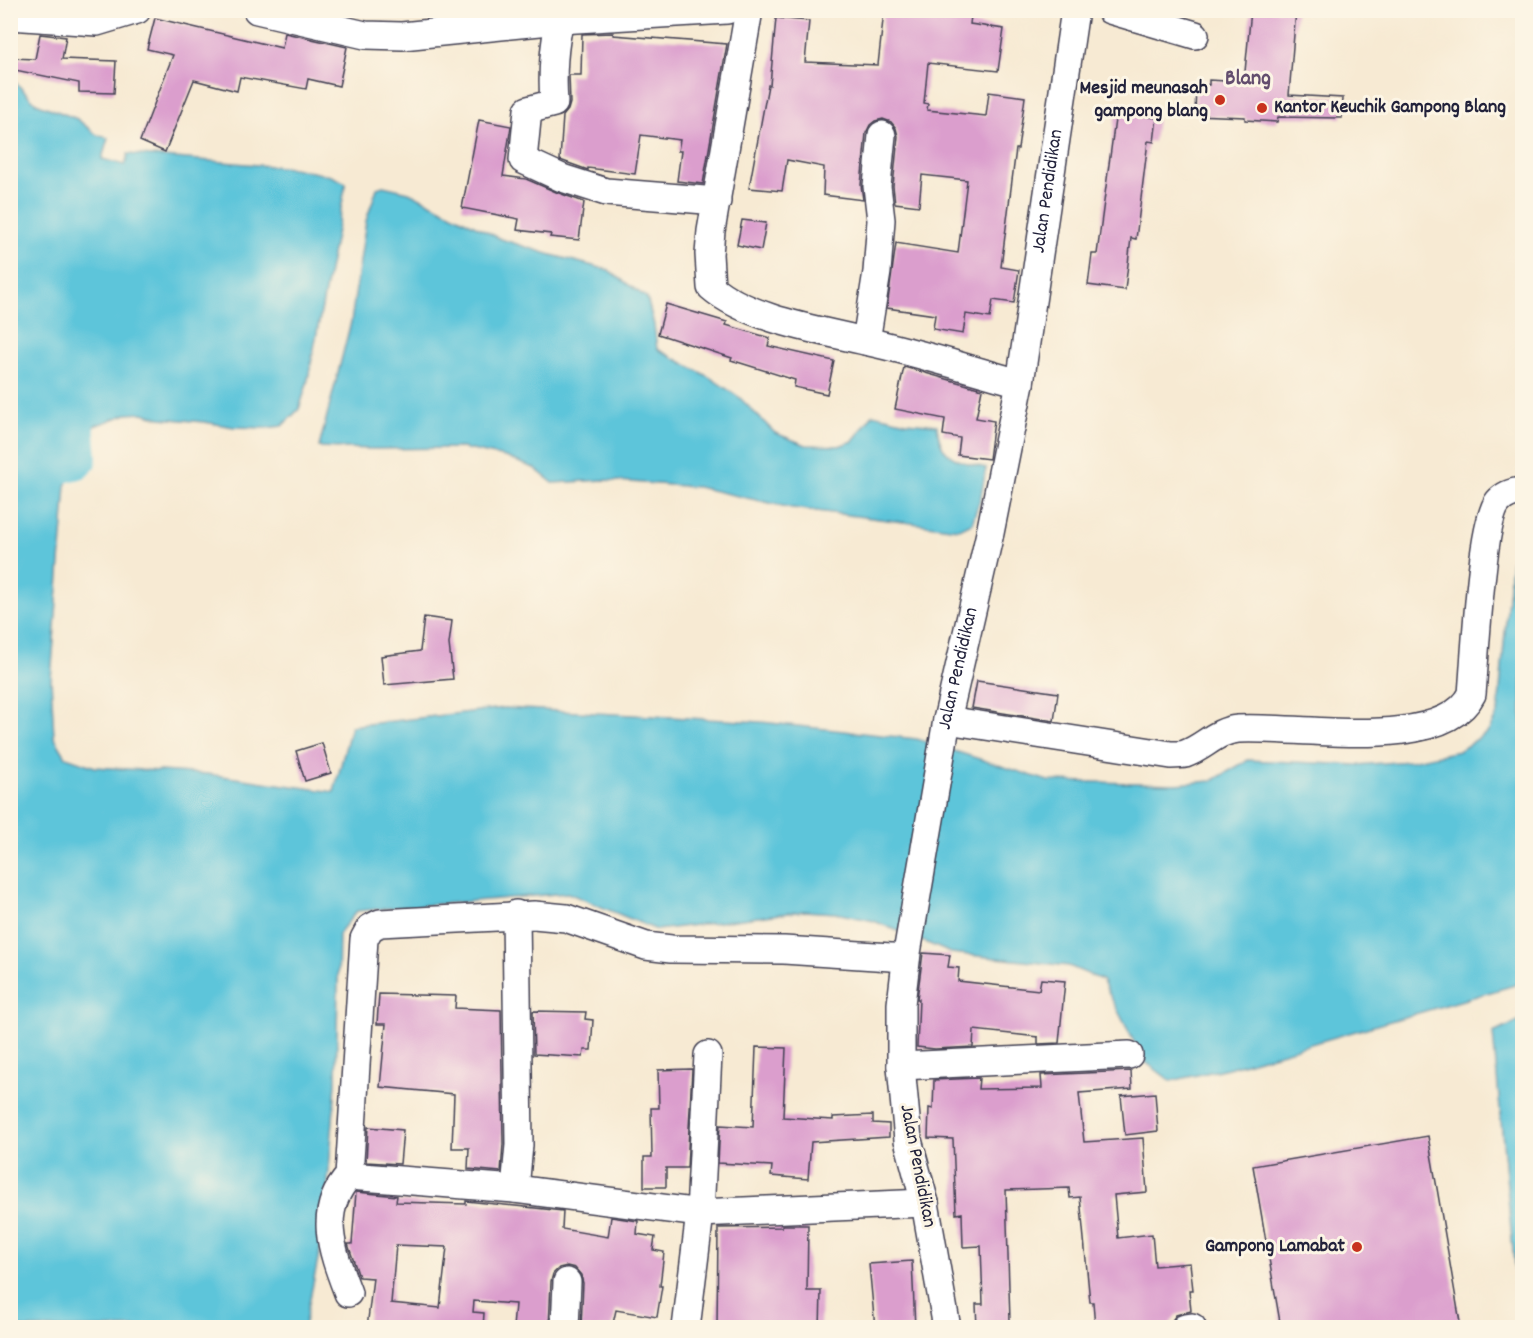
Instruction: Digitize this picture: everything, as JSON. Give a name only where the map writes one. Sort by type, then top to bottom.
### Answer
[{"type":"street","points":[[10,16],[97,22],[137,10]]},
{"type":"street","points":[[257,10],[365,36],[402,36],[449,21],[560,20],[727,10]]},
{"type":"street","points":[[749,10],[711,231],[709,254],[711,288],[725,299],[772,318],[1020,383]]},
{"type":"street","name":"Jalan Pendidikan","points":[[947,1328],[925,1203],[908,1140],[901,1066],[901,1004],[946,727],[990,532],[1020,383],[1076,10]]},
{"type":"street","points":[[1110,10],[1195,35]]},
{"type":"street","points":[[560,20],[555,40],[554,103],[528,110],[523,160],[562,178],[606,192],[717,201]]},
{"type":"street","points":[[866,341],[877,272],[881,220],[877,186],[882,135]]},
{"type":"street","points":[[946,727],[1171,755],[1185,754],[1217,734],[1237,729],[1394,731],[1438,723],[1457,713],[1467,704],[1472,694],[1482,569],[1491,520],[1497,503],[1508,494],[1522,491]]},
{"type":"street","points":[[348,1293],[332,1250],[331,1212],[337,1194],[349,1176],[364,939],[370,928],[380,923],[516,914],[566,918],[646,946],[671,949],[784,950],[907,956]]},
{"type":"street","points":[[515,1189],[519,1145],[516,914]]},
{"type":"street","points":[[686,1328],[700,1213],[708,1055]]},
{"type":"street","points":[[901,1066],[1129,1055]]},
{"type":"street","points":[[349,1176],[515,1189],[700,1213],[925,1203]]},
{"type":"street","points":[[565,1328],[567,1282]]},
{"type":"street","points":[[1185,1328],[1192,1327]]},
{"type":"water","points":[[10,77],[36,103],[77,119],[97,135],[108,138],[102,159],[125,165],[128,154],[293,168],[331,176],[346,183],[307,384],[299,409],[282,426],[234,427],[160,418],[143,413],[127,414],[56,440],[11,452]]},
{"type":"water","points":[[383,186],[409,192],[501,239],[608,270],[647,298],[657,349],[709,377],[739,397],[775,433],[806,445],[839,446],[853,441],[873,414],[906,422],[937,425],[939,437],[946,452],[959,460],[986,468],[981,496],[972,523],[959,529],[792,508],[697,487],[604,480],[553,483],[534,468],[505,457],[462,448],[319,447],[351,322],[366,221],[377,188]]},
{"type":"water","points":[[67,472],[51,679],[54,737],[66,757],[95,767],[207,774],[334,792],[351,726],[504,708],[761,722],[917,739],[1048,781],[1176,784],[1212,781],[1248,760],[1357,765],[1410,761],[1459,751],[1488,732],[1498,713],[1511,563],[1522,530],[1522,983],[1228,1068],[1171,1081],[1144,1061],[1102,980],[1069,966],[951,953],[874,921],[836,913],[804,911],[657,930],[568,893],[357,911],[339,933],[336,1083],[324,1231],[304,1327],[11,1328],[11,487]]},
{"type":"water","points":[[1522,1020],[1522,1327],[1520,1328],[1493,1033]]},
{"type":"building","points":[[906,10],[971,16],[970,24],[1004,29],[998,71],[928,63],[924,103],[928,104],[927,110],[986,116],[989,92],[1025,97],[1001,267],[1019,270],[1014,303],[993,300],[990,318],[966,314],[963,334],[933,329],[935,315],[887,308],[896,243],[958,253],[967,180],[922,175],[919,206],[895,203],[893,186],[898,136],[891,122],[883,119],[875,121],[866,133],[861,185],[863,200],[823,195],[824,167],[787,160],[782,191],[749,188],[768,85],[770,85],[776,18],[809,21],[805,62],[878,65],[884,11],[906,13]]},
{"type":"building","points":[[1251,10],[1296,10],[1289,95],[1343,98],[1342,118],[1278,117],[1277,122],[1245,120],[1245,117],[1195,115],[1196,84],[1209,85],[1209,80],[1244,82]]},
{"type":"building","points":[[155,18],[282,48],[285,33],[347,47],[339,86],[308,79],[306,89],[240,77],[237,91],[194,80],[165,152],[140,141],[173,55],[147,49]]},
{"type":"building","points":[[613,33],[613,35],[727,44],[703,184],[677,181],[681,151],[678,151],[680,140],[641,135],[635,174],[588,168],[588,170],[560,160],[563,116],[570,103],[569,75],[581,75],[582,34]]},
{"type":"building","points":[[40,34],[66,37],[62,59],[116,61],[114,93],[79,92],[79,83],[10,69],[11,58],[35,59]]},
{"type":"building","points":[[1116,112],[1157,118],[1154,142],[1148,141],[1136,239],[1131,238],[1125,290],[1088,285],[1092,254],[1097,254]]},
{"type":"building","points":[[479,120],[511,126],[503,176],[526,179],[584,202],[579,240],[517,230],[519,219],[462,208]]},
{"type":"building","points":[[742,220],[766,223],[761,250],[737,245]]},
{"type":"building","points":[[666,304],[727,322],[726,325],[770,338],[768,346],[834,361],[827,394],[794,387],[795,380],[658,334]]},
{"type":"building","points":[[904,367],[982,389],[976,418],[994,421],[989,459],[958,455],[960,438],[943,435],[945,419],[895,409]]},
{"type":"building","points":[[424,617],[452,621],[449,644],[453,679],[384,685],[381,656],[420,651]]},
{"type":"building","points":[[977,681],[1058,693],[1054,721],[972,708]]},
{"type":"building","points":[[322,743],[331,773],[305,781],[296,751]]},
{"type":"building","points":[[923,953],[950,955],[948,967],[959,968],[958,981],[1039,990],[1041,979],[1065,981],[1059,1043],[1038,1044],[1038,1037],[974,1030],[973,1047],[935,1049],[917,1047],[919,999],[917,999]]},
{"type":"building","points":[[379,994],[456,996],[455,1008],[501,1010],[503,1144],[501,1172],[468,1169],[469,1148],[452,1148],[454,1094],[380,1087],[386,1024],[377,1024]]},
{"type":"building","points":[[533,1011],[586,1012],[585,1019],[593,1020],[591,1050],[584,1050],[583,1057],[534,1054]]},
{"type":"building","points":[[756,1047],[786,1048],[783,1117],[833,1120],[833,1117],[873,1115],[873,1123],[889,1124],[889,1137],[811,1142],[808,1179],[771,1176],[772,1166],[718,1163],[720,1125],[753,1127]]},
{"type":"building","points":[[692,1069],[687,1168],[666,1168],[666,1187],[644,1187],[644,1157],[652,1157],[651,1108],[659,1108],[658,1070]]},
{"type":"building","points":[[1131,1071],[1132,1089],[1079,1093],[1084,1142],[1143,1138],[1147,1192],[1114,1195],[1118,1238],[1152,1234],[1155,1266],[1190,1263],[1193,1290],[1189,1290],[1191,1311],[1176,1315],[1170,1327],[1095,1328],[1093,1302],[1090,1302],[1080,1197],[1070,1198],[1069,1188],[1006,1190],[1010,1321],[1005,1321],[1006,1328],[977,1328],[976,1304],[983,1304],[981,1246],[963,1247],[962,1213],[956,1214],[953,1139],[928,1138],[929,1108],[933,1109],[934,1080],[979,1078],[978,1089],[1042,1088],[1041,1075]]},
{"type":"building","points":[[1155,1093],[1158,1131],[1125,1135],[1121,1096]]},
{"type":"building","points":[[368,1127],[403,1130],[400,1164],[366,1162]]},
{"type":"building","name":"Gampong Lamabat","points":[[1428,1136],[1461,1328],[1281,1328],[1253,1166]]},
{"type":"building","points":[[356,1192],[397,1196],[396,1202],[466,1204],[466,1201],[563,1211],[562,1229],[608,1237],[611,1217],[638,1221],[637,1234],[655,1237],[653,1250],[664,1252],[657,1317],[616,1310],[612,1328],[581,1328],[583,1283],[581,1275],[575,1268],[567,1266],[559,1268],[553,1274],[549,1328],[513,1328],[515,1304],[474,1301],[473,1312],[484,1313],[483,1328],[367,1328],[373,1278],[359,1277],[348,1244],[352,1244]],"holes":[[[396,1245],[447,1247],[440,1308],[391,1303]]]},
{"type":"building","points":[[782,1225],[808,1225],[807,1291],[821,1291],[820,1328],[717,1328],[718,1228],[782,1227]]},
{"type":"building","points":[[912,1261],[915,1328],[875,1328],[869,1264]]},
{"type":"waterway","points":[[10,473],[74,457],[72,434]]},
{"type":"place","name":"Mesjid meunasah gampong blang","points":[[1220,100]]},
{"type":"place","name":"Kantor Keuchik Gampong Blang","points":[[1262,108]]},
{"type":"place","name":"Gampong Lamabat","points":[[1357,1247]]},
{"type":"district","name":"Blang","points":[[1248,79]]}]
